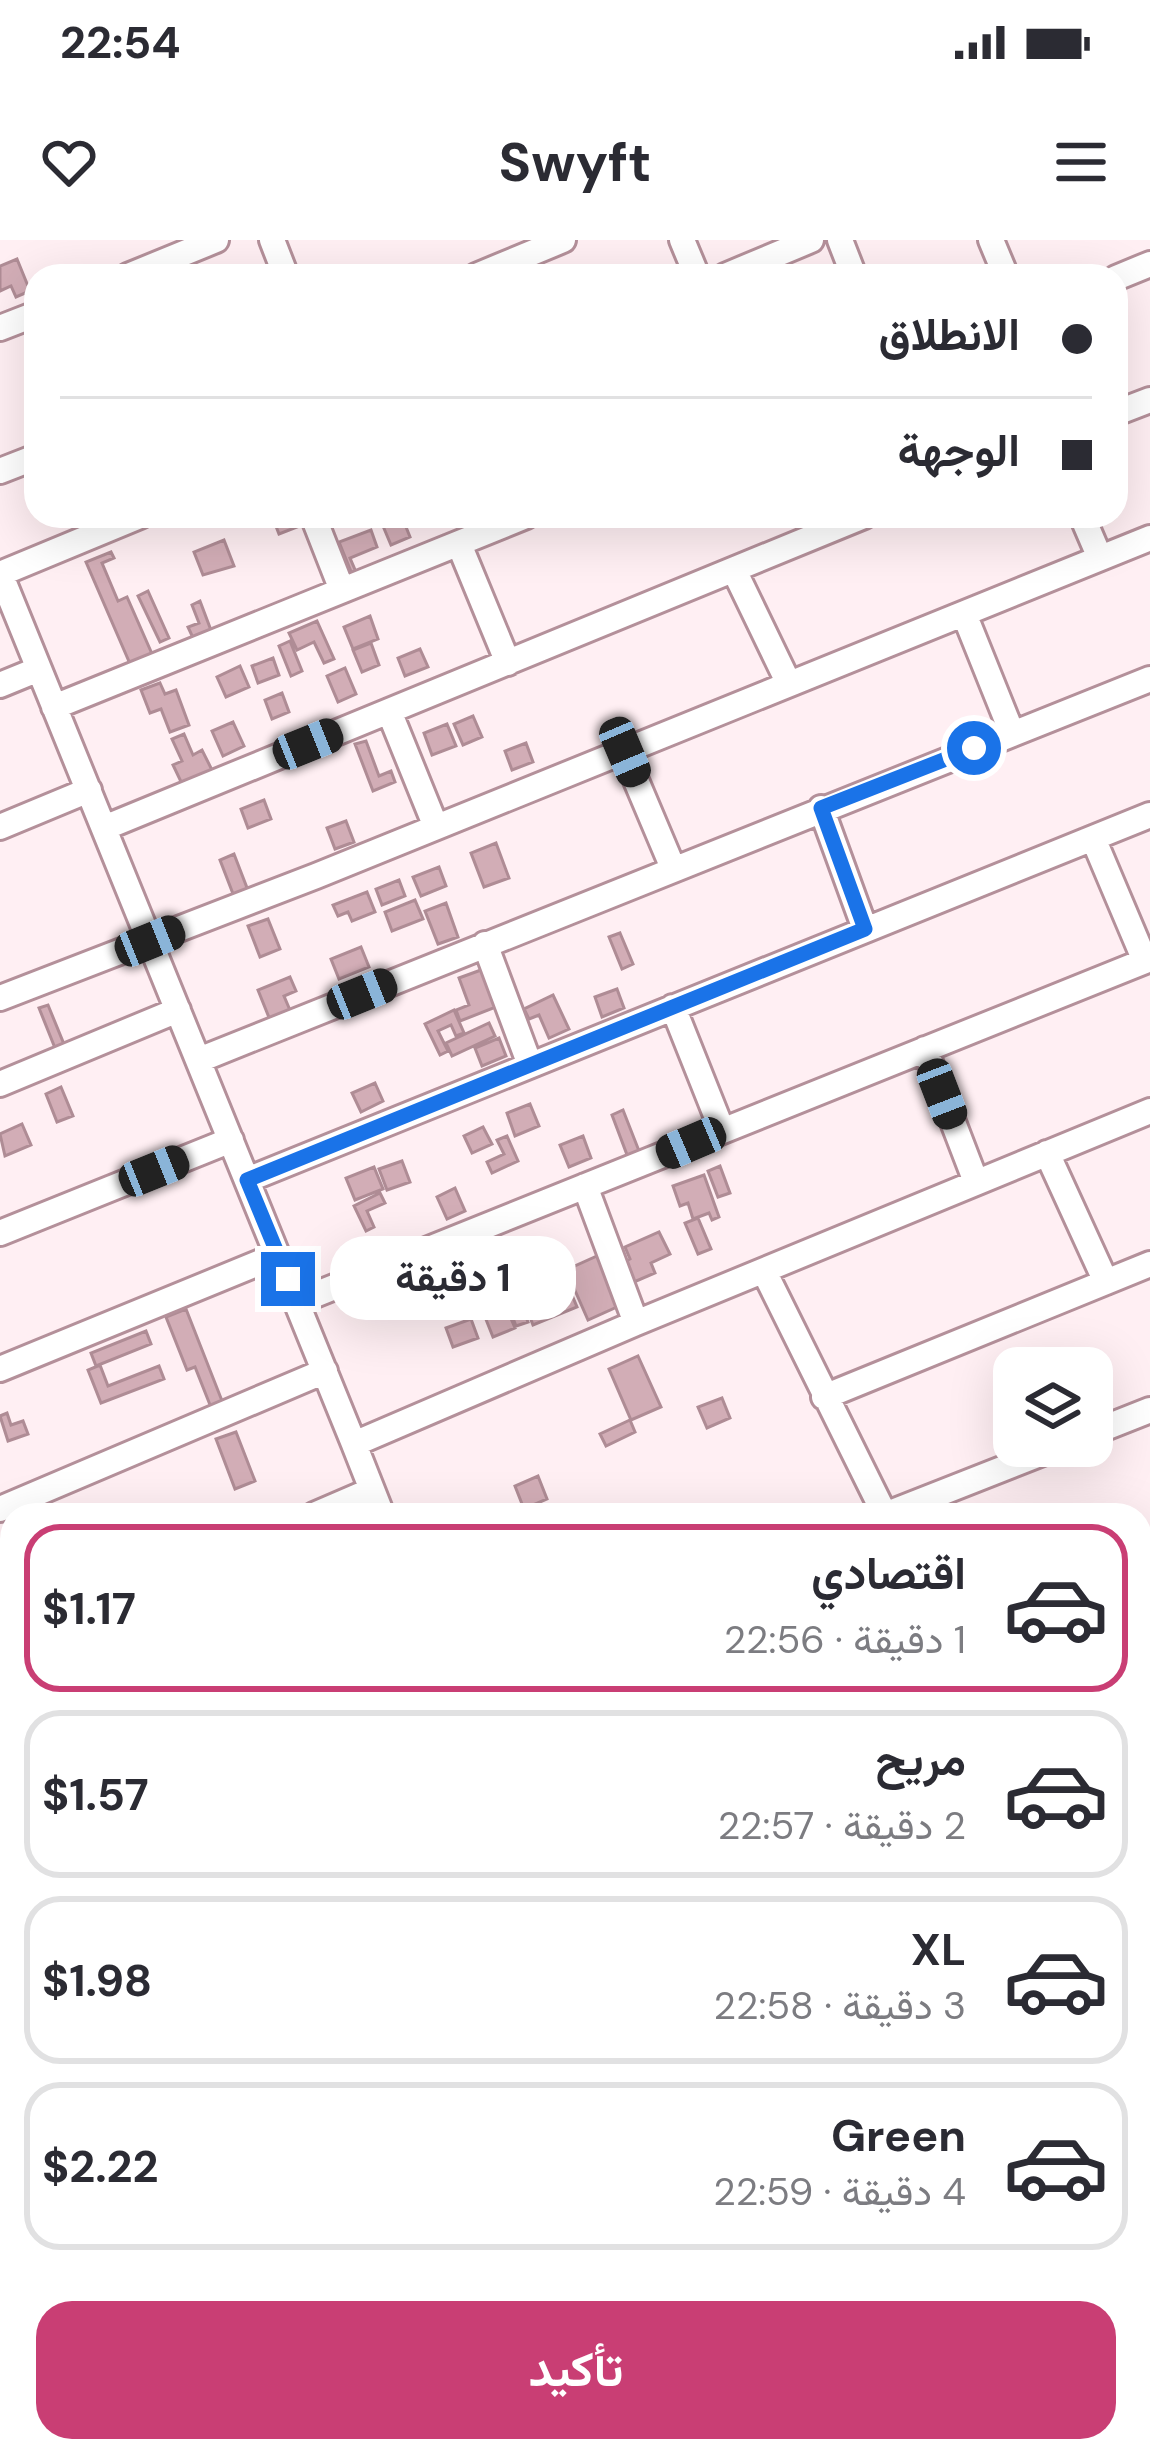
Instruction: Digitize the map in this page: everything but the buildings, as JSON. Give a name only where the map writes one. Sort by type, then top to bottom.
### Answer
[{"type":"street","points":[[157,264],[216,240]]},
{"type":"street","points":[[505,264],[563,240]]},
{"type":"street","points":[[753,264],[811,240]]},
{"type":"street","points":[[111,528],[0,573],[377,1503]]},
{"type":"street","points":[[318,528],[342,590]]},
{"type":"street","points":[[54,706],[497,528]]},
{"type":"street","points":[[104,828],[834,528]]},
{"type":"street","points":[[1087,528],[1100,558]]},
{"type":"street","points":[[0,998],[965,616],[1150,538]]},
{"type":"street","points":[[459,544],[508,663]]},
{"type":"street","points":[[734,570],[789,685]]},
{"type":"street","points":[[965,616],[1012,733]]},
{"type":"street","points":[[0,685],[39,669]]},
{"type":"street","points":[[199,1060],[1150,679]]},
{"type":"street","points":[[389,711],[436,827]]},
{"type":"street","points":[[625,752],[673,868]]},
{"type":"street","points":[[0,827],[88,790]]},
{"type":"street","points":[[821,808],[865,929]]},
{"type":"street","points":[[247,1180],[1150,815]]},
{"type":"street","points":[[297,1302],[1147,960],[1093,838]]},
{"type":"street","points":[[485,944],[530,1065]]},
{"type":"street","points":[[673,1007],[722,1130]]},
{"type":"street","points":[[0,1084],[178,1010]]},
{"type":"street","points":[[925,1049],[976,1181]]},
{"type":"street","points":[[354,1444],[1150,1112]]},
{"type":"street","points":[[0,1234],[231,1140]]},
{"type":"street","points":[[1047,1153],[1106,1282]]},
{"type":"street","points":[[585,1186],[636,1323]]},
{"type":"street","points":[[0,1369],[278,1255]]},
{"type":"street","points":[[824,1397],[1150,1264]]},
{"type":"street","points":[[764,1271],[879,1503]]},
{"type":"street","points":[[14,1503],[325,1371]]},
{"type":"street","points":[[1113,1426],[1149,1414]]},
{"type":"street","points":[[915,1503],[1007,1467]]},
{"type":"street","points":[[342,1503],[372,1490]]},
{"type":"route","points":[[288,1279],[247,1180],[865,929],[821,808],[974,748]]}]
